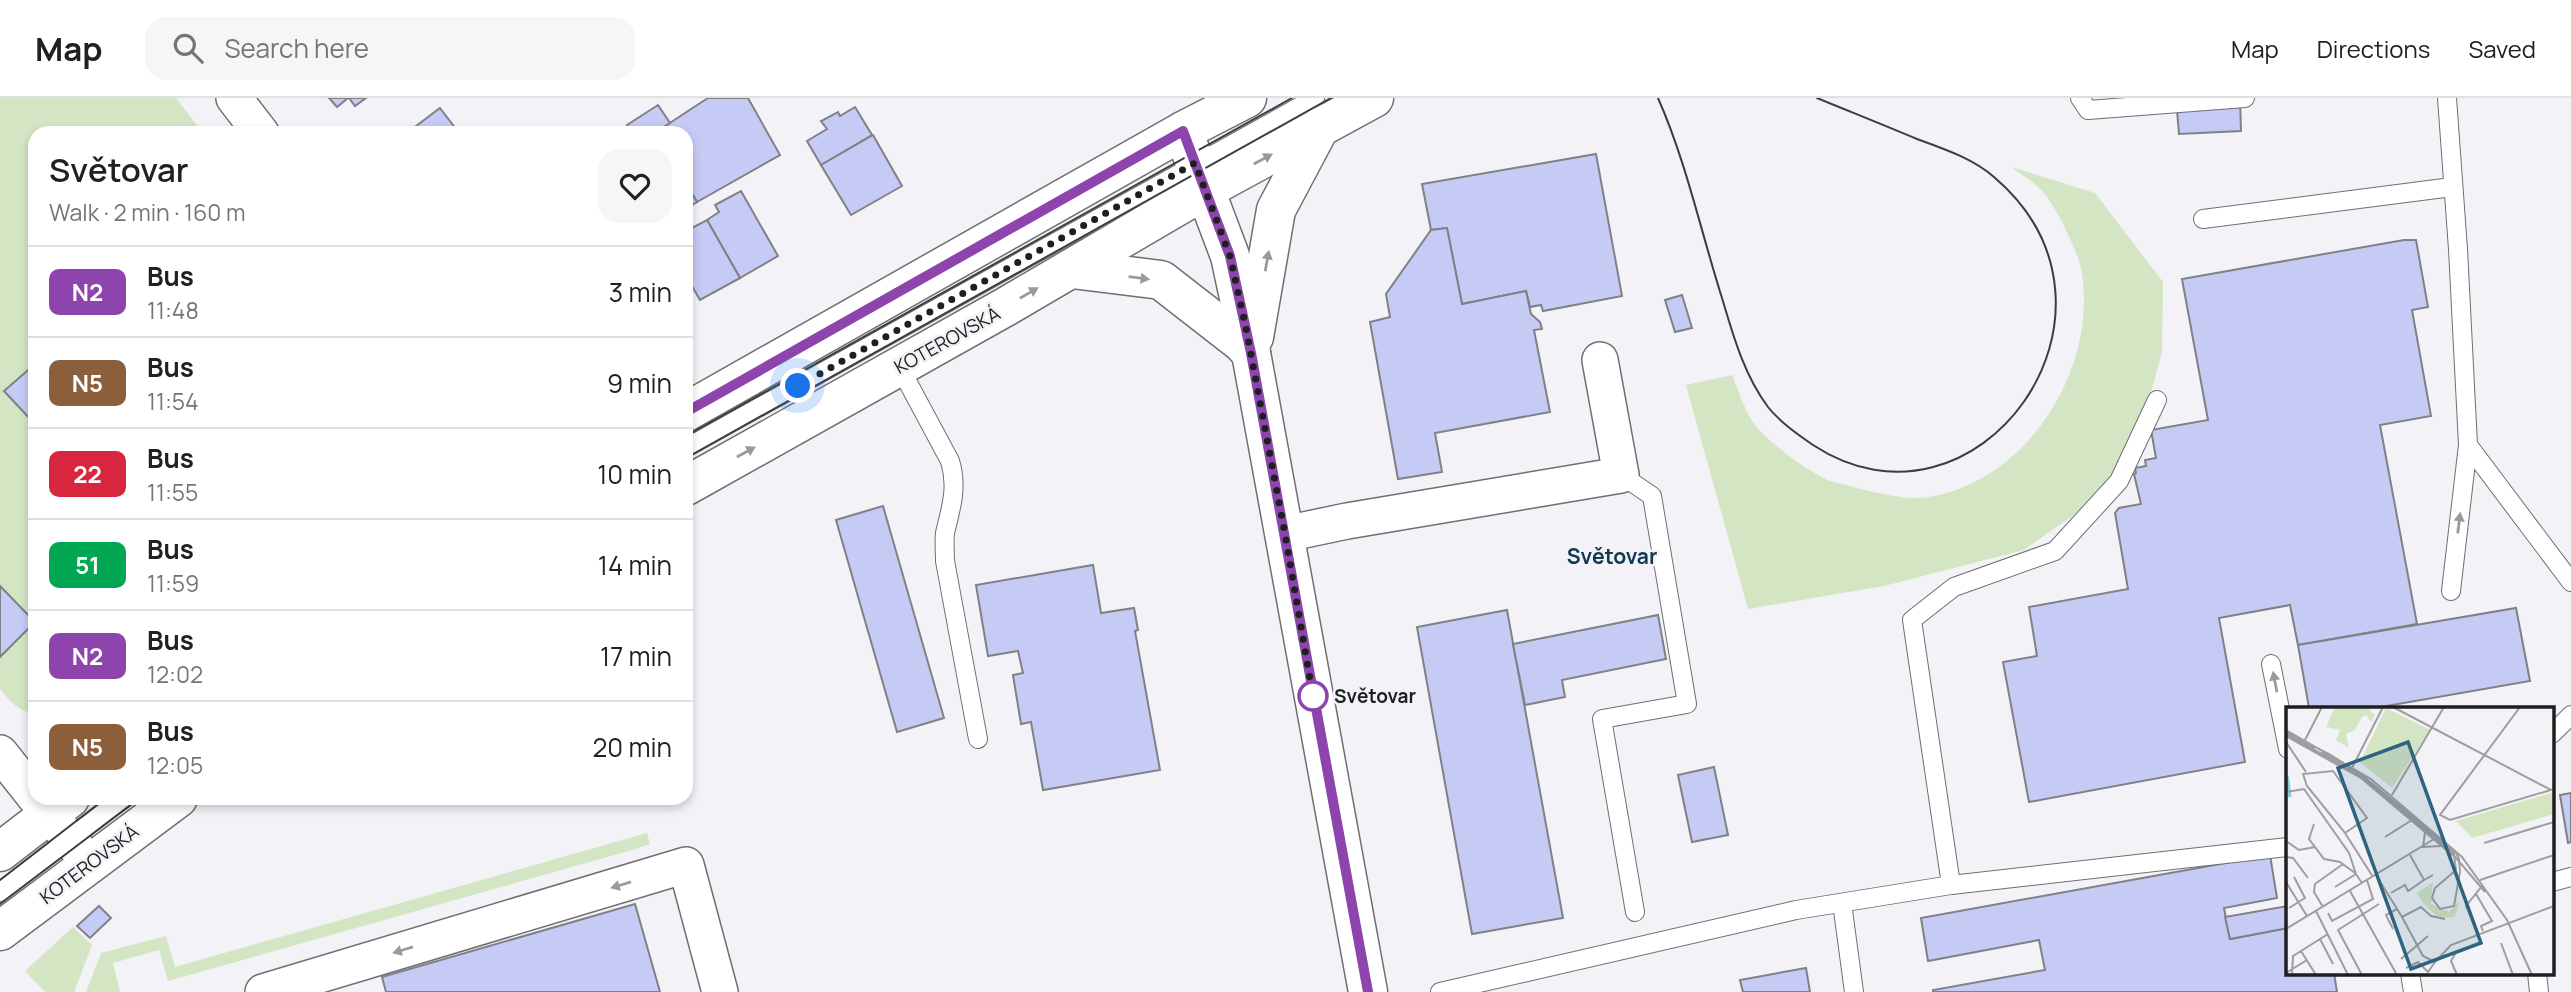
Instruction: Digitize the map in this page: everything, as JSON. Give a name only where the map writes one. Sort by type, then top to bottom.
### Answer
[{"type":"street","points":[[234,98],[256,126]]},
{"type":"street","points":[[1194,161],[1247,98]]},
{"type":"street","points":[[693,409],[1194,161],[1318,112],[1374,98]]},
{"type":"street","points":[[1251,353],[1276,209],[1318,112]]},
{"type":"street","points":[[1194,161],[1230,256],[1251,353],[1368,992]]},
{"type":"street","name":"KOTEROVSKÁ","points":[[693,482],[1072,269],[1194,161]]},
{"type":"street","points":[[1072,269],[1161,280],[1251,353]]},
{"type":"street","points":[[1285,534],[1347,520],[1621,475],[1600,360]]},
{"type":"street","points":[[0,753],[28,784]]},
{"type":"street","name":"KOTEROVSKÁ","points":[[0,852],[58,818],[136,805]]},
{"type":"street","name":"KOTEROVSKÁ","points":[[0,931],[58,818]]},
{"type":"street","points":[[264,992],[686,865],[720,992]]},
{"type":"lane","points":[[2080,98],[2088,110],[2245,98]]},
{"type":"lane","points":[[2447,98],[2468,445],[2451,591]]},
{"type":"lane","name":"KOTEROVSKÁ","points":[[693,444],[1194,161]]},
{"type":"lane","points":[[2203,219],[2452,187]]},
{"type":"lane","points":[[899,366],[950,461],[954,476],[955,489],[945,536],[945,561],[978,739]]},
{"type":"lane","points":[[1951,885],[1912,620],[1954,587],[2055,551],[2119,481],[2157,400]]},
{"type":"lane","points":[[2468,445],[2571,582]]},
{"type":"lane","points":[[1621,475],[1652,496],[1687,704],[1602,719],[1635,912]]},
{"type":"lane","points":[[2271,664],[2286,744]]},
{"type":"lane","points":[[2554,732],[2571,715]]},
{"type":"lane","name":"KOTEROVSKÁ","points":[[0,892],[58,818],[100,805]]},
{"type":"lane","points":[[1440,992],[1796,910],[1951,885],[2286,847]]},
{"type":"lane","points":[[2554,881],[2571,877]]},
{"type":"lane","points":[[1842,903],[1854,992]]},
{"type":"lane","points":[[2410,974],[2413,992]]},
{"type":"lane","points":[[2537,974],[2539,992]]},
{"type":"green space","points":[[0,98],[176,98],[198,126],[28,126],[28,712],[11,701],[0,689]]},
{"type":"green space","points":[[2011,167],[2095,193],[2163,282],[2162,352],[2151,393],[2114,472],[2075,514],[2024,550],[1884,586],[1748,609],[1686,385],[1732,375],[1756,427],[1787,454],[1832,482],[1889,495],[1920,498],[1964,487],[1996,469],[2024,445],[2048,416],[2066,383],[2078,347],[2084,310],[2082,274],[2073,244],[2041,189]]},
{"type":"green space","points":[[647,833],[650,844],[636,849],[168,981],[159,950],[113,963],[120,992],[86,992],[101,953],[166,936],[175,967]]},
{"type":"green space","points":[[73,927],[92,945],[74,992],[45,992],[25,971]]},
{"type":"building","points":[[329,98],[348,98],[337,107]]},
{"type":"building","points":[[349,98],[366,98],[355,106]]},
{"type":"building","points":[[708,98],[748,98],[780,155],[697,202],[693,195],[693,126],[665,126]]},
{"type":"building","points":[[2176,98],[2240,98],[2241,131],[2179,134]]},
{"type":"building","points":[[658,105],[670,123],[665,126],[627,125]]},
{"type":"building","points":[[855,107],[872,135],[821,165],[807,141],[827,129],[821,121],[838,112],[840,116]]},
{"type":"building","points":[[440,108],[454,126],[416,126]]},
{"type":"building","points":[[873,135],[902,186],[851,215],[821,165]]},
{"type":"building","points":[[1596,154],[1622,296],[1543,311],[1541,305],[1530,307],[1526,291],[1462,304],[1447,228],[1431,230],[1422,184]]},
{"type":"building","points":[[741,191],[778,256],[740,278],[707,220],[719,212],[715,205]]},
{"type":"building","points":[[707,220],[740,278],[700,300],[693,288],[693,227]]},
{"type":"building","points":[[1447,228],[1462,304],[1526,291],[1531,314],[1540,322],[1542,329],[1534,330],[1550,412],[1435,433],[1442,472],[1398,479],[1370,322],[1390,317],[1386,294],[1431,230]]},
{"type":"building","points":[[2416,240],[2428,307],[2412,310],[2431,416],[2380,425],[2417,624],[2298,645],[2290,605],[2219,618],[2245,762],[2029,802],[2003,662],[2037,656],[2029,607],[2128,589],[2115,513],[2119,508],[2141,504],[2134,474],[2135,468],[2146,466],[2145,460],[2156,458],[2151,430],[2208,420],[2182,279]]},
{"type":"building","points":[[1682,295],[1692,328],[1675,332],[1665,300]]},
{"type":"building","points":[[28,370],[28,417],[4,391]]},
{"type":"building","points":[[883,506],[944,718],[897,732],[836,520]]},
{"type":"building","points":[[1093,565],[1101,613],[1134,608],[1138,630],[1135,631],[1160,770],[1043,790],[1031,722],[1021,724],[1013,675],[1023,673],[1018,651],[988,656],[976,585]]},
{"type":"building","points":[[0,586],[28,615],[28,629],[0,657]]},
{"type":"building","points":[[2516,608],[2530,681],[2381,707],[2309,707],[2298,645]]},
{"type":"building","points":[[1507,610],[1563,918],[1472,934],[1417,627]]},
{"type":"building","points":[[1658,615],[1666,659],[1562,680],[1565,697],[1525,705],[1513,644]]},
{"type":"building","points":[[1714,767],[1728,835],[1692,842],[1678,775]]},
{"type":"building","points":[[2571,793],[2571,842],[2568,843],[2560,795]]},
{"type":"building","points":[[2270,855],[2277,898],[2224,908],[2230,939],[2286,928],[2286,974],[2334,974],[2337,992],[1933,992],[2045,970],[2039,940],[1928,961],[1921,918]]},
{"type":"building","points":[[635,904],[660,992],[386,992],[382,977]]},
{"type":"building","points":[[99,906],[111,918],[90,938],[77,926]]},
{"type":"building","points":[[2286,906],[2286,928],[2230,939],[2225,917]]},
{"type":"building","points":[[1806,968],[1810,992],[1743,992],[1740,980]]},
{"type":"tram line","points":[[693,432],[1292,98]]},
{"type":"tram line","points":[[693,454],[1331,98]]},
{"type":"tram line","points":[[1658,98],[1685,172],[1735,340],[1752,382],[1768,407],[1783,423],[1813,445],[1874,470],[1932,467],[1984,443],[2024,402],[2049,349],[2055,291],[2038,232],[1994,177],[1976,164],[1817,98]]},
{"type":"tram line","points":[[0,880],[97,805]]},
{"type":"tram line","points":[[0,904],[131,805]]},
{"type":"bus line","name":"N2","points":[[693,408],[1183,131],[1230,256],[1251,353],[1368,992]]},
{"type":"place","name":"Světovar","points":[[1313,696]]},
{"type":"district","name":"Světovar","points":[[1612,557]]},
{"type":"route","points":[[798,386],[1195,163],[1230,256],[1246,328],[1314,702],[1313,696]]}]
